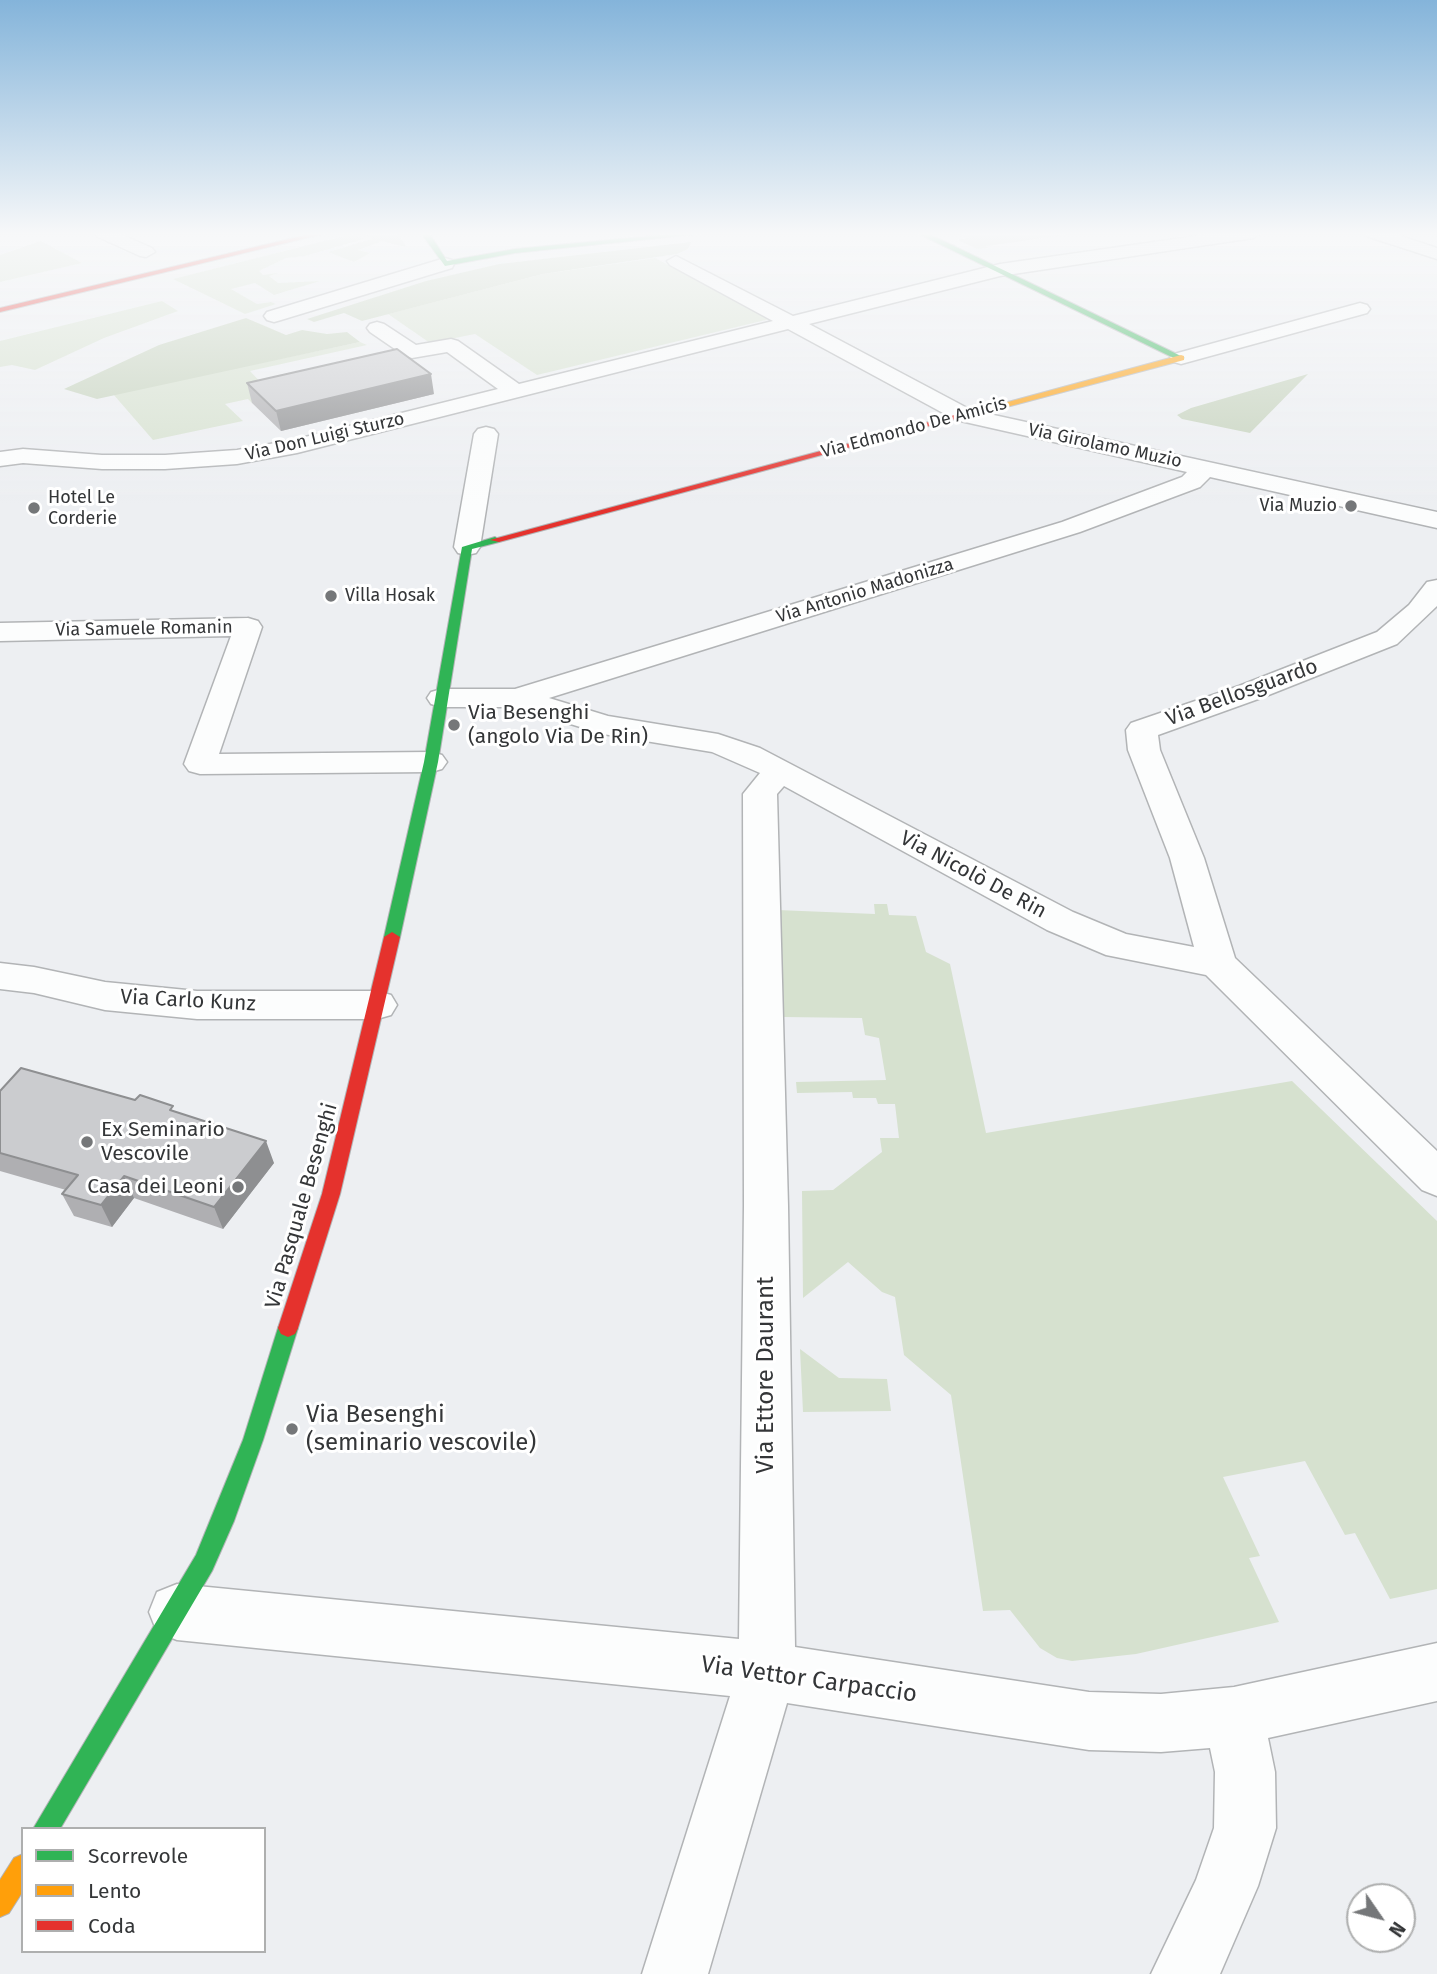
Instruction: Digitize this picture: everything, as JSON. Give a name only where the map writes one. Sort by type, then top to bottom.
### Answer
[{"type":"street","name":"Via Don Luigi Sturzo","points":[[3,470],[43,457],[102,462],[165,462],[237,457],[297,446],[776,325]]},
{"type":"street","name":"Via Girolamo Muzio","points":[[800,325],[964,415],[1437,520]]},
{"type":"street","points":[[1113,325],[1181,358]]},
{"type":"street","name":"Via Edmondo De Amicis","points":[[467,547],[1301,325]]},
{"type":"street","points":[[377,328],[412,352],[451,345],[515,391]]},
{"type":"street","points":[[467,547],[486,434]]},
{"type":"street","name":"Via Antonio Madonizza","points":[[517,698],[1071,527],[1191,482],[1205,468]]},
{"type":"street","name":"Via Pasquale Besenghi","points":[[47,1827],[177,1612],[223,1521],[253,1440],[331,1194],[377,1005],[431,762],[467,547]]},
{"type":"street","name":"Via Bellosguardo","points":[[1217,964],[1187,858],[1144,750],[1142,730],[1250,692],[1387,638],[1419,611],[1437,588]]},
{"type":"street","name":"Via Samuele Romanin","points":[[0,632],[248,627],[200,765],[431,762]]},
{"type":"street","name":"Via Nicolò De Rin","points":[[442,698],[517,698],[603,725],[718,744],[749,755],[783,772],[1060,922],[1119,946],[1217,964]]},
{"type":"street","name":"Via Ettore Daurant","points":[[675,1974],[767,1671],[766,1206],[760,794],[768,782],[783,772]]},
{"type":"street","points":[[1217,964],[1437,1178]]},
{"type":"street","name":"Via Carlo Kunz","points":[[0,976],[104,996],[197,1005],[377,1005]]},
{"type":"street","name":"Via Vettor Carpaccio","points":[[177,1612],[767,1671],[1089,1721],[1161,1723],[1234,1716],[1437,1672]]},
{"type":"street","points":[[1184,1974],[1203,1940],[1226,1886],[1245,1828],[1245,1772],[1234,1716]]},
{"type":"street","points":[[0,1904],[21,1870]]},
{"type":"green space","points":[[64,325],[139,325],[104,338],[35,370],[12,365],[0,367],[0,341]]},
{"type":"green space","points":[[223,325],[263,325],[286,335],[302,330],[327,334],[347,332],[360,342],[97,399],[64,389],[159,345]]},
{"type":"green space","points":[[404,325],[745,325],[537,375],[475,334],[430,343]]},
{"type":"green space","points":[[360,342],[367,345],[250,371],[267,389],[252,403],[248,399],[225,404],[243,421],[153,440],[113,394]]},
{"type":"green space","points":[[1308,374],[1250,433],[1182,419],[1177,415],[1191,408]]},
{"type":"green space","points":[[874,904],[887,904],[889,915],[916,916],[926,952],[950,964],[986,1133],[1292,1081],[1437,1221],[1437,1589],[1390,1599],[1355,1533],[1345,1535],[1305,1461],[1223,1477],[1260,1556],[1249,1558],[1279,1622],[1136,1654],[1072,1661],[1057,1658],[1040,1648],[1010,1610],[983,1611],[951,1395],[904,1355],[895,1297],[882,1292],[848,1262],[803,1298],[802,1191],[833,1190],[882,1152],[880,1138],[899,1138],[895,1104],[878,1104],[876,1098],[853,1098],[852,1092],[797,1093],[796,1082],[886,1080],[879,1038],[865,1035],[862,1018],[784,1017],[777,910],[875,914]]},
{"type":"green space","points":[[800,1349],[839,1378],[887,1379],[891,1411],[803,1412]]},
{"type":"building","points":[[397,349],[431,374],[276,411],[247,383]]},
{"type":"building","points":[[21,1068],[135,1100],[140,1095],[173,1106],[170,1110],[266,1141],[214,1207],[124,1176],[101,1205],[62,1194],[78,1175],[0,1153],[0,1091]]},
{"type":"traffic: fast","points":[[1113,325],[1181,358]]},
{"type":"traffic: fast","points":[[392,937],[431,762],[467,547],[495,540]]},
{"type":"traffic: fast","points":[[47,1827],[204,1563],[223,1521],[253,1440],[288,1328]]},
{"type":"traffic: slow","points":[[965,415],[1181,358]]},
{"type":"traffic: slow","points":[[0,1904],[21,1870]]},
{"type":"traffic: jam","points":[[495,540],[965,415]]},
{"type":"traffic: jam","points":[[288,1328],[331,1194],[392,937]]},
{"type":"place","name":"Via Muzio","points":[[1351,506]]},
{"type":"place","name":"Hotel Le Corderie","points":[[34,508]]},
{"type":"place","name":"Villa Hosak","points":[[331,596]]},
{"type":"place","name":"Via Besenghi (angolo Via De Rin)","points":[[454,725]]},
{"type":"place","name":"Ex Seminario Vescovile","points":[[87,1142]]},
{"type":"place","name":"Casa dei Leoni","points":[[238,1187]]},
{"type":"place","name":"Via Besenghi (seminario vescovile)","points":[[292,1429]]}]
